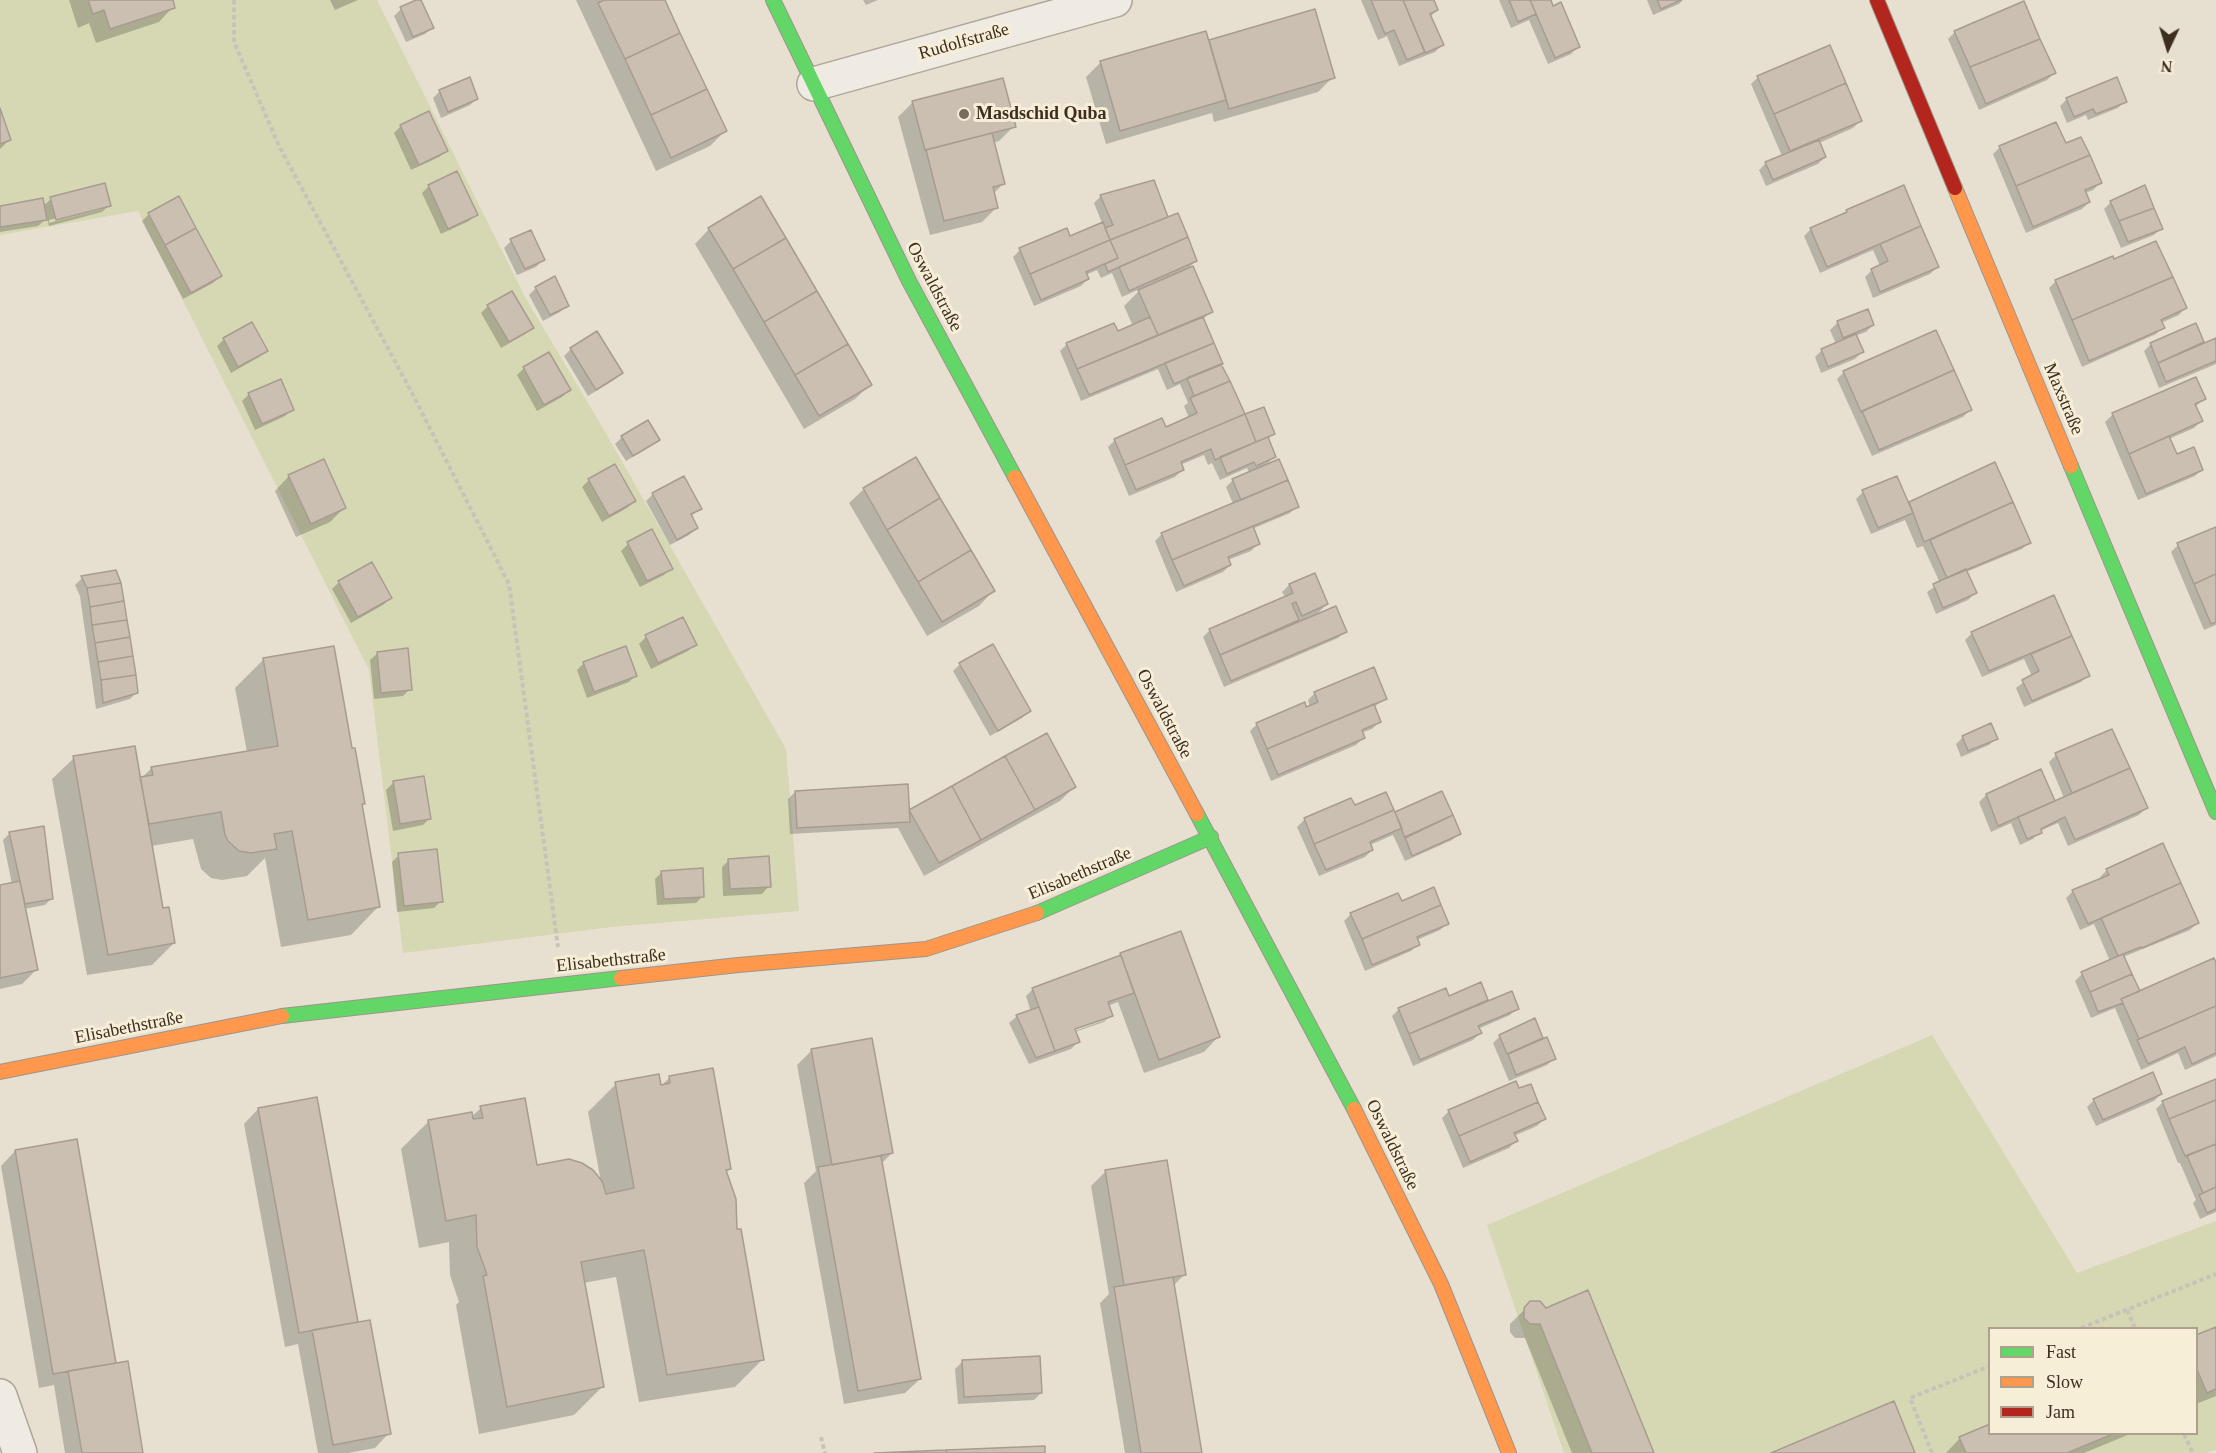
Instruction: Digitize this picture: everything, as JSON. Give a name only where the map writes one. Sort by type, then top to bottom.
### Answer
[{"type":"street","name":"Oswaldstraße","points":[[773,0],[909,281],[1334,1068],[1436,1274],[1509,1453]]},
{"type":"street","name":"Rudolfstraße","points":[[814,84],[1115,0]]},
{"type":"street","name":"Maxstraße","points":[[1877,0],[2216,812]]},
{"type":"street","name":"Elisabethstraße","points":[[0,1072],[298,1013],[738,965],[926,949],[1047,910],[1210,837]]},
{"type":"street","points":[[0,1396],[20,1453]]},
{"type":"path","points":[[234,0],[234,42],[279,146],[411,391],[509,584],[553,921],[564,984]]},
{"type":"path","points":[[2086,1327],[2216,1274]]},
{"type":"path","points":[[2127,1310],[2134,1327]]},
{"type":"path","points":[[1932,1453],[1910,1398],[1988,1366]]},
{"type":"path","points":[[2184,1435],[2193,1453]]},
{"type":"path","points":[[821,1437],[825,1453]]},
{"type":"green space","points":[[0,0],[377,0],[525,297],[604,430],[786,749],[799,911],[612,927],[403,953],[369,670],[138,211],[0,235]]},
{"type":"green space","points":[[1932,1035],[2077,1273],[2216,1221],[2216,1450],[2207,1453],[1564,1453],[1487,1225]]},
{"type":"building","points":[[88,0],[173,0],[175,8],[110,29],[104,10],[93,14]]},
{"type":"building","points":[[421,0],[434,28],[413,37],[400,7]]},
{"type":"building","points":[[604,0],[665,0],[680,33],[625,59],[598,3]]},
{"type":"building","points":[[1371,0],[1403,0],[1425,52],[1407,60],[1394,30],[1385,34]]},
{"type":"building","points":[[1403,0],[1434,0],[1438,10],[1430,14],[1444,45],[1425,53]]},
{"type":"building","points":[[1509,0],[1530,0],[1536,14],[1518,22]]},
{"type":"building","points":[[1530,0],[1551,0],[1553,6],[1561,2],[1580,47],[1555,58]]},
{"type":"building","points":[[1657,0],[1681,0],[1661,9]]},
{"type":"building","points":[[2024,1],[2040,39],[1970,67],[1954,31]]},
{"type":"building","points":[[1315,9],[1335,78],[1229,109],[1209,40]]},
{"type":"building","points":[[1206,31],[1226,100],[1120,131],[1100,61]]},
{"type":"building","points":[[680,33],[707,89],[651,115],[625,59]]},
{"type":"building","points":[[2040,39],[2056,73],[1986,104],[1970,67]]},
{"type":"building","points":[[1830,45],[1846,83],[1774,114],[1757,76]]},
{"type":"building","points":[[470,77],[478,99],[448,112],[439,90]]},
{"type":"building","points":[[2117,77],[2127,102],[2096,114],[2093,109],[2074,117],[2066,98]]},
{"type":"building","name":"Masdschid Quba","points":[[1003,78],[1016,127],[925,150],[912,101]]},
{"type":"building","points":[[1846,83],[1862,121],[1790,151],[1774,114]]},
{"type":"building","points":[[707,89],[727,131],[671,158],[651,115]]},
{"type":"building","points":[[0,108],[11,140],[0,144]]},
{"type":"building","points":[[429,111],[448,151],[419,165],[400,125]]},
{"type":"building","points":[[2056,122],[2066,143],[2081,137],[2090,155],[2016,186],[1999,146]]},
{"type":"building","points":[[992,133],[1005,184],[993,187],[998,208],[944,221],[926,150]]},
{"type":"building","points":[[1819,140],[1826,157],[1773,180],[1765,162]]},
{"type":"building","points":[[2090,155],[2102,183],[2085,190],[2090,202],[2033,227],[2016,186]]},
{"type":"building","points":[[457,171],[478,215],[448,229],[428,185]]},
{"type":"building","points":[[1154,180],[1168,217],[1110,240],[1105,228],[1113,225],[1100,195]]},
{"type":"building","points":[[105,183],[111,206],[56,220],[50,197]]},
{"type":"building","points":[[1904,185],[1921,226],[1827,267],[1810,228]]},
{"type":"building","points":[[2145,185],[2154,208],[2119,221],[2110,201]]},
{"type":"building","points":[[179,196],[196,228],[165,245],[148,213]]},
{"type":"building","points":[[761,196],[786,238],[733,269],[708,228]]},
{"type":"building","points":[[43,198],[47,220],[0,227],[0,206]]},
{"type":"building","points":[[2154,208],[2163,229],[2128,242],[2119,221]]},
{"type":"building","points":[[1178,213],[1188,237],[1108,272],[1105,264],[1118,258],[1110,240]]},
{"type":"building","points":[[1103,222],[1110,240],[1030,274],[1019,248],[1067,228],[1070,236]]},
{"type":"building","points":[[1921,226],[1939,267],[1880,292],[1871,269],[1888,261],[1880,244]]},
{"type":"building","points":[[196,228],[222,276],[191,293],[165,245]]},
{"type":"building","points":[[531,230],[545,260],[525,269],[510,239]]},
{"type":"building","points":[[1188,237],[1197,261],[1129,291],[1119,267]]},
{"type":"building","points":[[786,238],[817,291],[764,322],[733,269]]},
{"type":"building","points":[[1110,240],[1118,258],[1086,272],[1089,279],[1041,300],[1030,274]]},
{"type":"building","points":[[2156,241],[2173,277],[2072,320],[2055,280]]},
{"type":"building","points":[[1193,266],[1213,312],[1158,335],[1138,290]]},
{"type":"building","points":[[555,276],[569,306],[550,315],[535,287]]},
{"type":"building","points":[[2173,277],[2187,308],[2161,320],[2165,328],[2089,361],[2072,320]]},
{"type":"building","points":[[512,291],[534,328],[509,342],[487,305]]},
{"type":"building","points":[[817,291],[848,344],[795,375],[764,322]]},
{"type":"building","points":[[1868,309],[1874,325],[1843,338],[1837,321]]},
{"type":"building","points":[[1150,317],[1158,335],[1077,369],[1066,343],[1114,323],[1118,331]]},
{"type":"building","points":[[1203,317],[1214,343],[1089,395],[1077,369]]},
{"type":"building","points":[[252,322],[268,351],[238,367],[223,338]]},
{"type":"building","points":[[2196,323],[2204,342],[2158,363],[2150,343]]},
{"type":"building","points":[[1936,330],[1954,370],[1861,412],[1843,371]]},
{"type":"building","points":[[597,331],[623,373],[596,390],[570,348]]},
{"type":"building","points":[[1856,334],[1864,352],[1828,367],[1821,349]]},
{"type":"building","points":[[2216,338],[2216,361],[2166,382],[2158,363]]},
{"type":"building","points":[[1214,343],[1223,364],[1174,384],[1165,363]]},
{"type":"building","points":[[848,344],[872,385],[819,416],[795,375]]},
{"type":"building","points":[[549,352],[571,390],[544,405],[523,367]]},
{"type":"building","points":[[1221,364],[1230,381],[1194,396],[1187,378]]},
{"type":"building","points":[[1954,370],[1972,410],[1879,450],[1862,411]]},
{"type":"building","points":[[2196,377],[2206,399],[2195,404],[2203,421],[2129,454],[2112,413]]},
{"type":"building","points":[[281,379],[294,410],[262,424],[248,393]]},
{"type":"building","points":[[1230,381],[1245,414],[1125,465],[1114,439],[1162,418],[1166,427],[1197,413],[1190,398]]},
{"type":"building","points":[[1264,407],[1275,434],[1256,442],[1245,414]]},
{"type":"building","points":[[1245,414],[1256,442],[1215,460],[1211,449],[1181,462],[1184,470],[1136,490],[1125,465]]},
{"type":"building","points":[[648,420],[660,440],[633,456],[621,436]]},
{"type":"building","points":[[2169,436],[2177,454],[2194,447],[2203,470],[2146,494],[2129,454]]},
{"type":"building","points":[[1268,437],[1276,457],[1256,466],[1254,462],[1227,474],[1220,457]]},
{"type":"building","points":[[916,457],[940,498],[887,530],[863,488]]},
{"type":"building","points":[[324,459],[346,508],[311,524],[288,475]]},
{"type":"building","points":[[1279,459],[1288,480],[1241,500],[1232,479]]},
{"type":"building","points":[[1995,462],[2013,502],[1924,542],[1909,502]]},
{"type":"building","points":[[615,464],[636,501],[609,516],[588,479]]},
{"type":"building","points":[[684,476],[702,509],[691,514],[698,528],[677,540],[652,493]]},
{"type":"building","points":[[1897,476],[1913,513],[1878,528],[1862,490]]},
{"type":"building","points":[[1288,480],[1299,507],[1172,560],[1161,533]]},
{"type":"building","points":[[940,498],[971,550],[918,582],[887,530]]},
{"type":"building","points":[[2013,502],[2031,543],[1947,578],[1930,540]]},
{"type":"building","points":[[1253,526],[1260,544],[1228,557],[1231,565],[1184,586],[1172,560]]},
{"type":"building","points":[[2216,527],[2216,574],[2194,584],[2177,543]]},
{"type":"building","points":[[652,529],[673,569],[647,581],[627,542]]},
{"type":"building","points":[[971,550],[995,591],[942,622],[918,582]]},
{"type":"building","points":[[372,562],[392,598],[358,617],[338,581]]},
{"type":"building","points":[[1966,569],[1977,593],[1943,608],[1933,584]]},
{"type":"building","points":[[116,570],[121,583],[87,588],[81,576]]},
{"type":"building","points":[[1315,573],[1328,604],[1302,616],[1296,602],[1292,604],[1299,620],[1220,655],[1209,629],[1293,593],[1289,584]]},
{"type":"building","points":[[2216,574],[2216,622],[2211,624],[2194,584]]},
{"type":"building","points":[[121,583],[124,601],[90,607],[87,588]]},
{"type":"building","points":[[2054,595],[2072,636],[1989,671],[1971,632]]},
{"type":"building","points":[[124,601],[127,620],[92,625],[90,607]]},
{"type":"building","points":[[1336,606],[1347,632],[1231,681],[1220,655]]},
{"type":"building","points":[[683,617],[697,645],[658,663],[645,635]]},
{"type":"building","points":[[127,620],[130,637],[95,643],[92,625]]},
{"type":"building","points":[[2072,636],[2090,676],[2032,701],[2022,680],[2039,671],[2031,654]]},
{"type":"building","points":[[130,637],[133,656],[98,662],[95,643]]},
{"type":"building","points":[[993,644],[1031,711],[998,731],[959,663]]},
{"type":"building","points":[[334,646],[352,748],[355,748],[365,804],[362,804],[380,907],[308,920],[292,831],[274,834],[277,849],[251,853],[239,851],[228,841],[221,812],[149,824],[140,777],[153,775],[151,767],[278,746],[263,658]]},
{"type":"building","points":[[626,646],[637,676],[594,692],[583,662]]},
{"type":"building","points":[[408,648],[412,690],[381,693],[377,652]]},
{"type":"building","points":[[133,656],[136,675],[101,680],[98,662]]},
{"type":"building","points":[[1374,667],[1387,699],[1267,749],[1256,723],[1305,702],[1306,707],[1318,702],[1314,692]]},
{"type":"building","points":[[136,675],[138,693],[103,703],[101,680]]},
{"type":"building","points":[[1374,704],[1381,722],[1362,730],[1365,738],[1278,775],[1267,749]]},
{"type":"building","points":[[1991,723],[1998,739],[1968,751],[1962,736]]},
{"type":"building","points":[[2112,729],[2130,768],[2072,793],[2055,753]]},
{"type":"building","points":[[1047,733],[1076,787],[1035,810],[1005,756]]},
{"type":"building","points":[[135,746],[163,908],[169,907],[175,943],[108,955],[73,756]]},
{"type":"building","points":[[1005,756],[1035,810],[981,840],[952,786]]},
{"type":"building","points":[[2130,768],[2148,808],[2075,840],[2065,817],[2041,829],[2042,833],[2027,839],[2018,817]]},
{"type":"building","points":[[2041,769],[2055,801],[1998,826],[1986,794]]},
{"type":"building","points":[[424,776],[431,819],[400,824],[393,781]]},
{"type":"building","points":[[908,784],[910,822],[797,828],[795,791]]},
{"type":"building","points":[[952,786],[981,840],[939,863],[909,810]]},
{"type":"building","points":[[1442,791],[1453,815],[1405,838],[1395,812]]},
{"type":"building","points":[[1386,792],[1394,810],[1314,844],[1304,818],[1351,798],[1355,805]]},
{"type":"building","points":[[1394,810],[1402,828],[1370,842],[1373,850],[1326,870],[1314,844]]},
{"type":"building","points":[[1453,815],[1461,834],[1412,856],[1405,837]]},
{"type":"building","points":[[44,826],[53,899],[25,904],[9,832]]},
{"type":"building","points":[[2163,843],[2181,883],[2088,924],[2072,890],[2109,875],[2106,869]]},
{"type":"building","points":[[437,849],[443,902],[404,906],[398,853]]},
{"type":"building","points":[[769,856],[771,887],[730,889],[728,859]]},
{"type":"building","points":[[703,868],[704,897],[664,899],[661,871]]},
{"type":"building","points":[[20,881],[38,970],[0,978],[0,885]]},
{"type":"building","points":[[2181,883],[2199,923],[2118,956],[2101,918]]},
{"type":"building","points":[[1434,887],[1441,905],[1362,939],[1350,913],[1398,893],[1402,901]]},
{"type":"building","points":[[1441,905],[1449,924],[1417,937],[1420,945],[1372,965],[1362,939]]},
{"type":"building","points":[[1181,931],[1220,1037],[1159,1060],[1120,953]]},
{"type":"building","points":[[2123,954],[2132,974],[2090,992],[2081,972]]},
{"type":"building","points":[[1121,955],[1134,993],[1108,1002],[1113,1016],[1075,1029],[1080,1042],[1055,1051],[1032,988]]},
{"type":"building","points":[[2214,958],[2216,1006],[2139,1039],[2121,999]]},
{"type":"building","points":[[2132,974],[2140,991],[2121,999],[2123,1003],[2098,1012],[2090,992]]},
{"type":"building","points":[[1481,982],[1488,1000],[1409,1034],[1398,1008],[1446,988],[1449,996]]},
{"type":"building","points":[[1512,991],[1519,1009],[1478,1026],[1482,1033],[1420,1060],[1409,1034]]},
{"type":"building","points":[[2216,1006],[2216,1053],[2192,1064],[2185,1047],[2148,1064],[2137,1040]]},
{"type":"building","points":[[1039,1007],[1055,1051],[1036,1058],[1016,1015]]},
{"type":"building","points":[[1535,1018],[1543,1038],[1507,1054],[1499,1035]]},
{"type":"building","points":[[1547,1037],[1556,1059],[1516,1075],[1508,1054]]},
{"type":"building","points":[[872,1038],[893,1153],[832,1165],[811,1049]]},
{"type":"building","points":[[713,1068],[731,1169],[726,1170],[736,1199],[737,1229],[741,1229],[764,1360],[667,1375],[644,1250],[581,1262],[604,1387],[507,1407],[483,1276],[487,1275],[477,1247],[476,1215],[446,1221],[428,1120],[472,1112],[473,1119],[483,1118],[480,1106],[525,1098],[537,1165],[569,1159],[582,1163],[593,1170],[602,1181],[606,1194],[634,1188],[615,1082],[659,1074],[661,1085],[670,1083],[669,1076]]},
{"type":"building","points":[[2153,1072],[2162,1094],[2103,1120],[2093,1099]]},
{"type":"building","points":[[2216,1079],[2216,1100],[2169,1119],[2162,1101]]},
{"type":"building","points":[[1516,1081],[1519,1088],[1531,1084],[1538,1102],[1459,1136],[1448,1110]]},
{"type":"building","points":[[317,1097],[358,1322],[299,1333],[258,1108]]},
{"type":"building","points":[[2216,1100],[2216,1144],[2185,1156],[2169,1119]]},
{"type":"building","points":[[1538,1102],[1546,1119],[1514,1133],[1518,1141],[1470,1162],[1459,1136]]},
{"type":"building","points":[[77,1139],[116,1363],[53,1374],[15,1150]]},
{"type":"building","points":[[2216,1144],[2216,1187],[2203,1193],[2187,1156]]},
{"type":"building","points":[[881,1156],[921,1379],[858,1391],[818,1167]]},
{"type":"building","points":[[1167,1160],[1186,1275],[1124,1285],[1105,1170]]},
{"type":"building","points":[[2216,1187],[2216,1209],[2207,1213],[2199,1195]]},
{"type":"building","points":[[1173,1277],[1202,1453],[1141,1453],[1114,1287]]},
{"type":"building","points":[[1588,1290],[1654,1453],[1592,1453],[1540,1324],[1530,1324],[1524,1318],[1524,1308],[1530,1301],[1540,1301],[1546,1308]]},
{"type":"building","points":[[370,1320],[391,1434],[333,1445],[312,1330]]},
{"type":"building","points":[[2216,1327],[2216,1389],[2207,1393],[2198,1372],[2198,1334]]},
{"type":"building","points":[[1040,1356],[1042,1393],[964,1397],[962,1360]]},
{"type":"building","points":[[128,1361],[143,1453],[82,1453],[68,1371]]},
{"type":"building","points":[[1894,1401],[1915,1453],[1771,1453]]},
{"type":"building","points":[[1988,1425],[1988,1435],[2111,1435],[2067,1453],[1966,1453],[1959,1437]]},
{"type":"building","points":[[1045,1446],[1045,1453],[947,1453],[946,1450]]},
{"type":"building","points":[[946,1450],[947,1453],[874,1453]]},
{"type":"traffic: fast","points":[[773,0],[909,281],[1015,477]]},
{"type":"traffic: fast","points":[[2071,466],[2216,812]]},
{"type":"traffic: fast","points":[[1197,814],[1354,1109]]},
{"type":"traffic: fast","points":[[1037,913],[1211,837]]},
{"type":"traffic: fast","points":[[282,1016],[621,978]]},
{"type":"traffic: slow","points":[[1955,188],[2071,466]]},
{"type":"traffic: slow","points":[[1015,477],[1197,814]]},
{"type":"traffic: slow","points":[[621,978],[738,965],[926,949],[1037,913]]},
{"type":"traffic: slow","points":[[0,1072],[282,1016]]},
{"type":"traffic: slow","points":[[1354,1109],[1441,1284],[1509,1453]]},
{"type":"traffic: jam","points":[[1877,0],[1955,188]]},
{"type":"place","name":"Masdschid Quba","points":[[964,114]]}]
